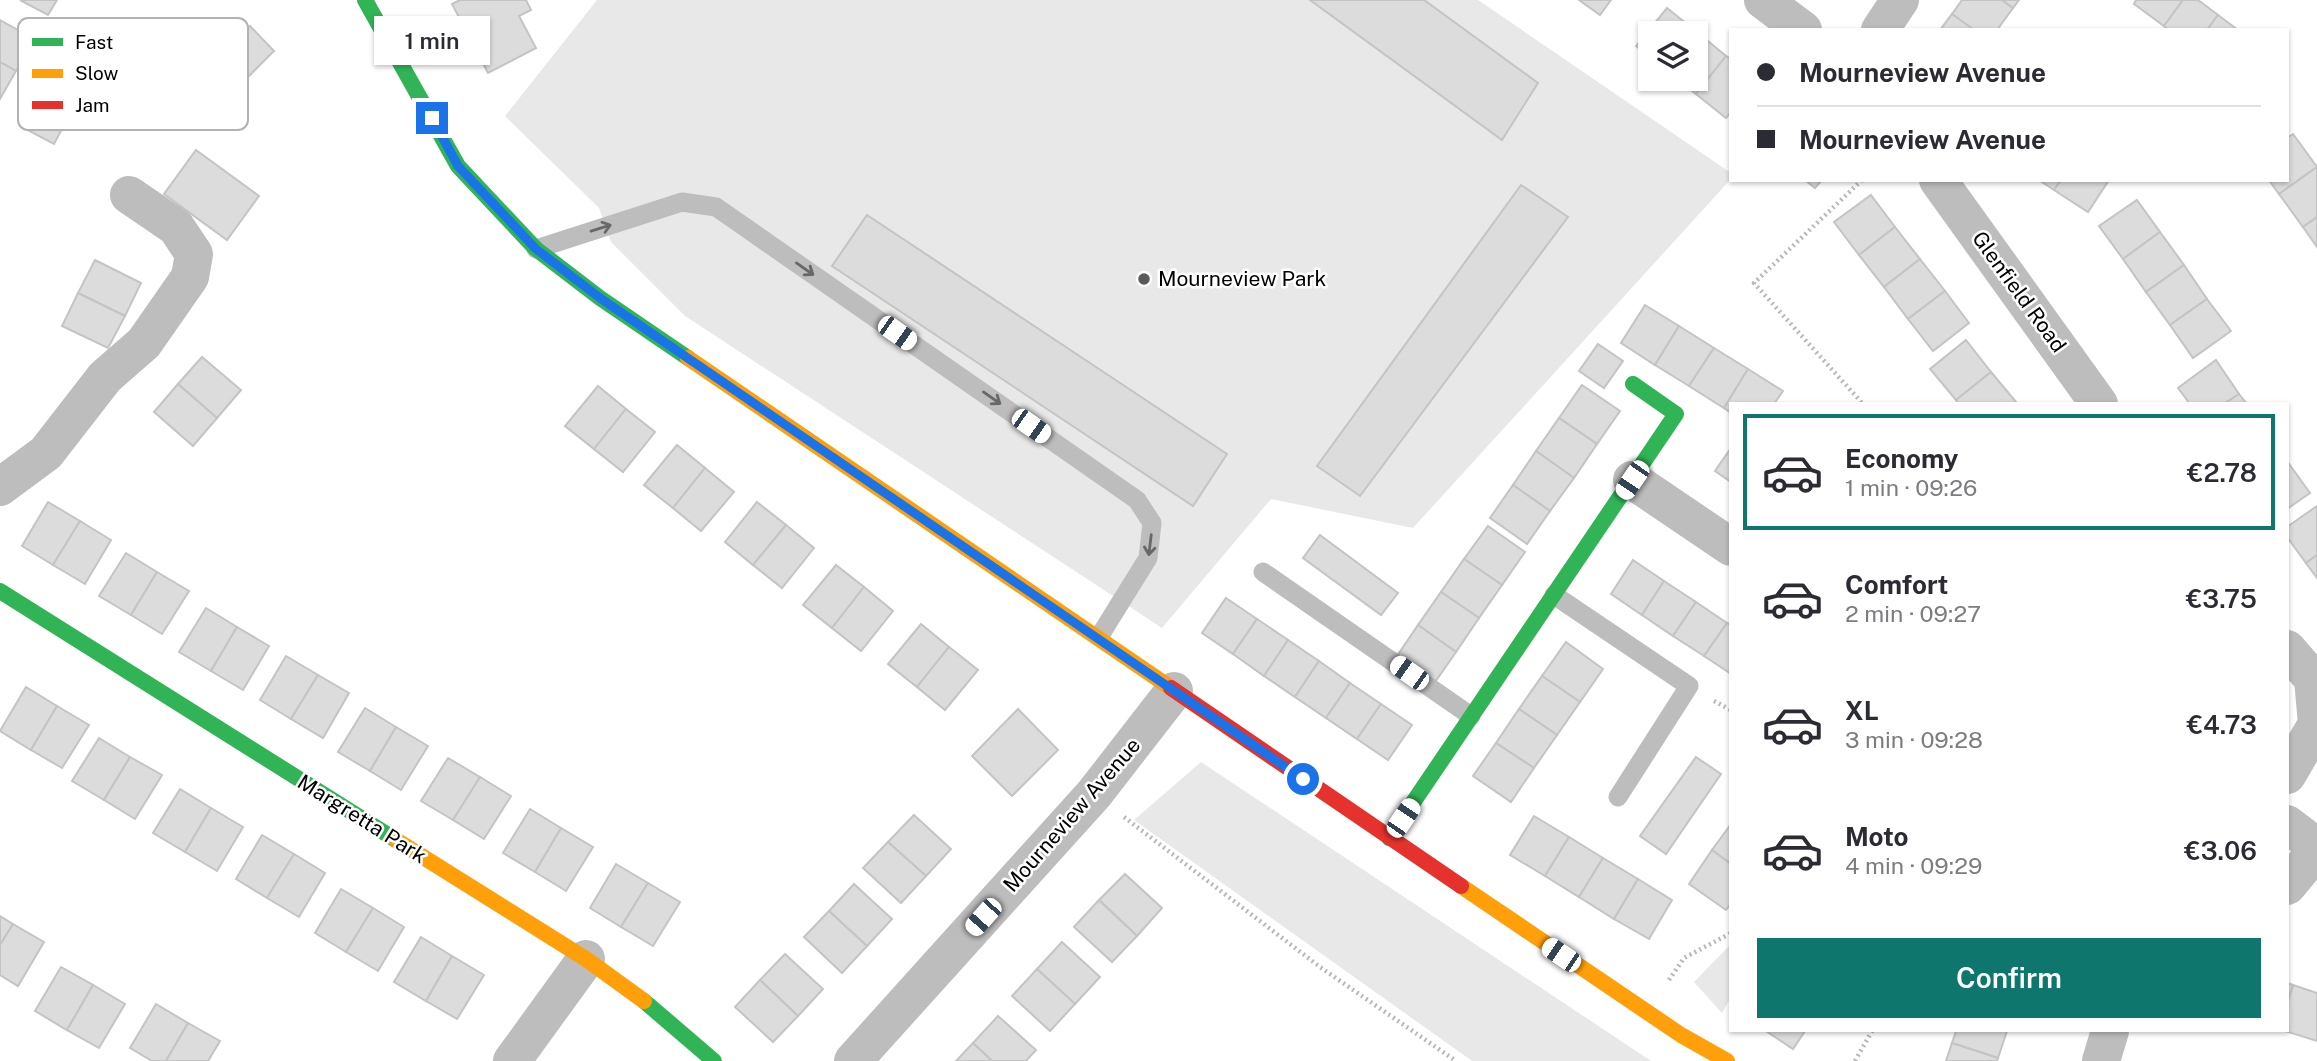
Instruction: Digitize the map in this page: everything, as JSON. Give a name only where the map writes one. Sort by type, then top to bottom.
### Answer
[{"type":"street","points":[[365,0],[458,166],[536,249],[600,298],[1389,838],[1647,1013],[1727,1061]]},
{"type":"street","points":[[1763,0],[1800,28]]},
{"type":"street","points":[[1881,28],[1900,0]]},
{"type":"street","name":"Glenfield Road","points":[[1939,182],[2098,402]]},
{"type":"street","points":[[0,487],[46,453],[105,377],[144,343],[190,277],[194,254],[176,227],[130,195]]},
{"type":"street","points":[[1389,838],[1676,414],[1633,384]]},
{"type":"street","points":[[1632,480],[1729,546]]},
{"type":"street","name":"Margretta Park","points":[[0,591],[586,959],[650,1006],[714,1061]]},
{"type":"street","points":[[2289,651],[2313,679],[2317,724],[2289,772]]},
{"type":"street","name":"Mourneview Avenue","points":[[853,1061],[1094,794],[1174,691]]},
{"type":"street","points":[[2289,826],[2317,848],[2289,883]]},
{"type":"street","points":[[512,1061],[586,959]]},
{"type":"street","points":[[2101,1061],[2110,1032]]},
{"type":"lane","points":[[536,249],[682,202],[716,206],[1138,500],[1153,523],[1149,558],[1099,637]]},
{"type":"lane","points":[[1264,572],[1471,716]]},
{"type":"lane","points":[[1554,595],[1689,687],[1618,797]]},
{"type":"path","points":[[1860,182],[1754,283],[1861,402]]},
{"type":"path","points":[[1094,794],[1320,967],[1456,1061]]},
{"type":"path","points":[[1647,1013],[1684,958],[1729,934]]},
{"type":"path","points":[[1855,1061],[1871,1032]]},
{"type":"path","points":[[1439,1061],[1445,1054]]},
{"type":"shaded area","name":"Mourneview Park","points":[[597,0],[1478,0],[1729,172],[1729,181],[1413,528],[1271,499],[1162,628],[685,316],[611,242],[599,208],[505,116]]},
{"type":"shaded area","points":[[1201,762],[1651,1061],[1472,1061],[1134,820]]},
{"type":"shaded area","points":[[1729,946],[1729,1001],[1722,1013],[1694,982]]},
{"type":"building","points":[[20,0],[57,0],[48,15]]},
{"type":"building","points":[[460,0],[526,0],[531,10],[519,16],[536,48],[488,73],[452,4]]},
{"type":"building","points":[[1310,0],[1424,0],[1538,83],[1502,140]]},
{"type":"building","points":[[1579,0],[1611,0],[1600,15]]},
{"type":"building","points":[[1962,0],[2002,0],[2013,8],[1998,28],[1971,28],[1952,14]]},
{"type":"building","points":[[2002,0],[2019,0],[2013,8]]},
{"type":"building","points":[[2136,0],[2183,0],[2164,26],[2134,4]]},
{"type":"building","points":[[2183,0],[2198,0],[2218,15],[2208,28],[2164,26]]},
{"type":"building","points":[[1667,8],[1683,21],[1656,21]]},
{"type":"building","points":[[1952,14],[1971,28],[1942,28]]},
{"type":"building","points":[[2218,15],[2235,28],[2208,28]]},
{"type":"building","points":[[0,20],[18,30],[18,67],[16,71],[0,62]]},
{"type":"building","points":[[250,26],[274,51],[248,77]]},
{"type":"building","points":[[1708,41],[1726,56],[1708,79]]},
{"type":"building","points":[[1726,56],[1729,58],[1729,114],[1726,118],[1696,94],[1698,91],[1708,91],[1708,79]]},
{"type":"building","points":[[0,62],[16,71],[0,99]]},
{"type":"building","points":[[28,130],[61,130],[54,144]]},
{"type":"building","points":[[2293,134],[2317,167],[2279,194],[2270,182],[2289,182],[2289,137]]},
{"type":"building","points":[[196,150],[259,196],[227,240],[164,194]]},
{"type":"building","points":[[2317,167],[2317,217],[2303,227],[2279,194]]},
{"type":"building","points":[[1808,182],[1820,182],[1815,188]]},
{"type":"building","points":[[2042,182],[2060,182],[2054,190]]},
{"type":"building","points":[[2060,182],[2108,182],[2088,212],[2054,190]]},
{"type":"building","points":[[1521,185],[1568,217],[1360,496],[1317,466]]},
{"type":"building","points":[[1871,195],[1895,227],[1859,255],[1834,222]]},
{"type":"building","points":[[2137,200],[2160,232],[2123,259],[2099,226]]},
{"type":"building","points":[[867,215],[1227,454],[1193,506],[832,266]]},
{"type":"building","points":[[2317,217],[2317,247],[2303,227]]},
{"type":"building","points":[[1895,227],[1920,259],[1884,287],[1859,255]]},
{"type":"building","points":[[2160,232],[2184,265],[2146,292],[2123,259]]},
{"type":"building","points":[[1920,259],[1945,291],[1908,319],[1884,287]]},
{"type":"building","points":[[95,260],[141,283],[125,316],[78,293]]},
{"type":"building","points":[[2184,265],[2207,299],[2170,325],[2146,292]]},
{"type":"building","points":[[1945,291],[1969,323],[1933,351],[1908,319]]},
{"type":"building","points":[[78,293],[125,316],[108,348],[62,326]]},
{"type":"building","points":[[2207,299],[2231,331],[2193,358],[2170,325]]},
{"type":"building","points":[[1645,305],[1679,326],[1655,365],[1621,343]]},
{"type":"building","points":[[1679,326],[1714,348],[1689,386],[1655,365]]},
{"type":"building","points":[[1966,340],[1991,372],[1956,400],[1930,369]]},
{"type":"building","points":[[1598,344],[1623,361],[1604,388],[1579,371]]},
{"type":"building","points":[[1714,348],[1748,369],[1724,408],[1689,386]]},
{"type":"building","points":[[202,357],[241,390],[217,418],[178,384]]},
{"type":"building","points":[[2216,360],[2239,394],[2227,402],[2188,402],[2178,388]]},
{"type":"building","points":[[1748,369],[1783,391],[1775,402],[1729,402],[1729,412],[1724,408]]},
{"type":"building","points":[[1991,372],[2016,402],[1958,402],[1956,400]]},
{"type":"building","points":[[178,384],[217,418],[193,446],[154,412]]},
{"type":"building","points":[[1582,385],[1620,411],[1597,444],[1559,418]]},
{"type":"building","points":[[598,386],[626,409],[594,449],[565,426]]},
{"type":"building","points":[[2239,394],[2245,402],[2227,402]]},
{"type":"building","points":[[626,409],[655,432],[623,472],[594,449]]},
{"type":"building","points":[[1559,418],[1597,444],[1574,478],[1536,451]]},
{"type":"building","points":[[677,445],[705,468],[673,508],[644,485]]},
{"type":"building","points":[[1536,451],[1574,478],[1550,511],[1513,485]]},
{"type":"building","points":[[1729,451],[1729,481],[1715,471]]},
{"type":"building","points":[[2289,464],[2310,493],[2289,508]]},
{"type":"building","points":[[705,468],[734,492],[701,531],[673,508]]},
{"type":"building","points":[[1513,485],[1550,511],[1527,544],[1490,518]]},
{"type":"building","points":[[48,502],[80,521],[53,565],[22,546]]},
{"type":"building","points":[[757,502],[786,525],[753,565],[725,542]]},
{"type":"building","points":[[2317,506],[2317,555],[2306,563],[2289,540],[2289,526]]},
{"type":"building","points":[[80,521],[111,540],[85,584],[53,565]]},
{"type":"building","points":[[786,525],[814,548],[782,588],[753,565]]},
{"type":"building","points":[[1488,526],[1525,552],[1502,585],[1464,559]]},
{"type":"building","points":[[1320,535],[1398,593],[1381,615],[1303,558]]},
{"type":"building","points":[[126,553],[157,572],[131,615],[99,596]]},
{"type":"building","points":[[2317,555],[2317,578],[2306,563]]},
{"type":"building","points":[[1464,559],[1502,585],[1479,618],[1441,592]]},
{"type":"building","points":[[1633,560],[1664,581],[1642,615],[1611,594]]},
{"type":"building","points":[[836,565],[864,587],[832,628],[803,605]]},
{"type":"building","points":[[157,572],[189,591],[162,634],[131,615]]},
{"type":"building","points":[[1664,581],[1696,602],[1673,636],[1642,615]]},
{"type":"building","points":[[864,587],[893,611],[861,651],[832,628]]},
{"type":"building","points":[[1441,592],[1479,618],[1456,652],[1418,625]]},
{"type":"building","points":[[1226,598],[1257,619],[1233,654],[1202,633]]},
{"type":"building","points":[[1696,602],[1727,623],[1704,656],[1673,636]]},
{"type":"building","points":[[206,608],[237,627],[211,671],[179,652]]},
{"type":"building","points":[[1257,619],[1288,640],[1264,676],[1233,654]]},
{"type":"building","points":[[1727,623],[1729,624],[1729,673],[1704,656]]},
{"type":"building","points":[[921,624],[949,647],[917,687],[888,664]]},
{"type":"building","points":[[1418,625],[1456,652],[1433,685],[1395,659]]},
{"type":"building","points":[[237,627],[269,646],[243,690],[211,671]]},
{"type":"building","points":[[1288,640],[1319,661],[1295,697],[1264,676]]},
{"type":"building","points":[[1566,642],[1603,669],[1580,702],[1542,676]]},
{"type":"building","points":[[949,647],[978,670],[945,710],[917,687]]},
{"type":"building","points":[[286,656],[318,675],[291,719],[260,700]]},
{"type":"building","points":[[1319,661],[1350,683],[1326,718],[1295,697]]},
{"type":"building","points":[[318,675],[349,693],[323,738],[291,719]]},
{"type":"building","points":[[1542,676],[1580,702],[1557,735],[1519,709]]},
{"type":"building","points":[[1350,683],[1381,704],[1357,739],[1326,718]]},
{"type":"building","points":[[26,687],[57,706],[31,750],[0,731]]},
{"type":"building","points":[[1381,704],[1412,725],[1388,760],[1357,739]]},
{"type":"building","points":[[57,706],[89,725],[62,768],[31,750]]},
{"type":"building","points":[[365,708],[396,727],[370,771],[338,752]]},
{"type":"building","points":[[1018,709],[1058,750],[1012,796],[972,756]]},
{"type":"building","points":[[1519,709],[1557,735],[1534,768],[1496,743]]},
{"type":"building","points":[[396,727],[428,746],[401,790],[370,771]]},
{"type":"building","points":[[99,738],[130,757],[104,800],[72,781]]},
{"type":"building","points":[[1496,743],[1534,768],[1511,802],[1473,776]]},
{"type":"building","points":[[130,757],[162,775],[135,819],[104,800]]},
{"type":"building","points":[[1696,757],[1721,774],[1666,854],[1640,836]]},
{"type":"building","points":[[448,758],[480,777],[453,820],[421,801]]},
{"type":"building","points":[[480,777],[511,796],[484,839],[453,820]]},
{"type":"building","points":[[180,789],[211,808],[185,852],[153,833]]},
{"type":"building","points":[[211,808],[243,827],[217,871],[185,852]]},
{"type":"building","points":[[530,809],[561,828],[535,872],[503,853]]},
{"type":"building","points":[[914,815],[951,849],[926,876],[888,842]]},
{"type":"building","points":[[1534,816],[1569,837],[1545,876],[1510,855]]},
{"type":"building","points":[[1729,827],[1729,863],[1712,850]]},
{"type":"building","points":[[561,828],[593,847],[566,891],[535,872]]},
{"type":"building","points":[[262,835],[294,854],[267,898],[236,879]]},
{"type":"building","points":[[1569,837],[1603,858],[1579,897],[1545,876]]},
{"type":"building","points":[[888,842],[926,876],[901,903],[863,868]]},
{"type":"building","points":[[1712,850],[1729,863],[1729,906],[1726,910],[1689,884]]},
{"type":"building","points":[[294,854],[325,873],[299,917],[267,898]]},
{"type":"building","points":[[1603,858],[1638,879],[1614,919],[1579,897]]},
{"type":"building","points":[[616,864],[648,883],[621,927],[590,908]]},
{"type":"building","points":[[1125,874],[1162,908],[1137,936],[1099,900]]},
{"type":"building","points":[[1638,879],[1672,900],[1649,939],[1614,919]]},
{"type":"building","points":[[648,883],[680,902],[653,946],[621,927]]},
{"type":"building","points":[[854,884],[892,919],[867,946],[829,911]]},
{"type":"building","points":[[341,889],[373,908],[346,952],[315,933]]},
{"type":"building","points":[[1099,900],[1137,936],[1112,962],[1074,927]]},
{"type":"building","points":[[373,908],[404,927],[378,971],[346,952]]},
{"type":"building","points":[[829,911],[867,946],[842,973],[804,937]]},
{"type":"building","points":[[0,916],[13,924],[0,945]]},
{"type":"building","points":[[13,924],[44,942],[18,986],[0,975],[0,945]]},
{"type":"building","points":[[421,937],[452,956],[426,1001],[394,982]]},
{"type":"building","points":[[1062,942],[1100,977],[1075,1004],[1037,969]]},
{"type":"building","points":[[785,954],[823,989],[798,1016],[760,980]]},
{"type":"building","points":[[452,956],[484,975],[457,1019],[426,1001]]},
{"type":"building","points":[[61,967],[93,985],[67,1030],[35,1011]]},
{"type":"building","points":[[1037,969],[1075,1004],[1050,1031],[1012,996]]},
{"type":"building","points":[[760,980],[798,1016],[773,1042],[735,1007]]},
{"type":"building","points":[[93,985],[125,1004],[99,1048],[67,1030]]},
{"type":"building","points":[[2293,985],[2317,993],[2317,1041],[2288,1032],[2289,998]]},
{"type":"building","points":[[156,1004],[188,1023],[166,1061],[152,1061],[130,1048]]},
{"type":"building","points":[[998,1016],[1036,1050],[1026,1061],[992,1061],[973,1043]]},
{"type":"building","points":[[188,1023],[220,1041],[208,1061],[166,1061]]},
{"type":"building","points":[[1768,1032],[1804,1032],[1793,1049]]},
{"type":"building","points":[[1956,1032],[2007,1032],[1998,1058],[1952,1043]]},
{"type":"building","points":[[973,1043],[992,1061],[956,1061]]},
{"type":"building","points":[[1952,1043],[1998,1058],[1997,1061],[1946,1061]]},
{"type":"traffic: fast","points":[[365,0],[458,166],[536,249],[600,298],[688,358]]},
{"type":"traffic: fast","points":[[1389,838],[1676,414],[1633,384]]},
{"type":"traffic: fast","points":[[0,591],[396,840]]},
{"type":"traffic: fast","points":[[644,1001],[714,1061]]},
{"type":"traffic: slow","points":[[688,358],[1171,688]]},
{"type":"traffic: slow","points":[[396,840],[586,959],[644,1001]]},
{"type":"traffic: slow","points":[[1461,886],[1681,1035],[1727,1061]]},
{"type":"traffic: jam","points":[[1171,688],[1461,886]]},
{"type":"place","name":"Mourneview Park","points":[[1144,279]]},
{"type":"route","points":[[432,118],[458,166],[536,249],[600,298],[1303,779]]}]
